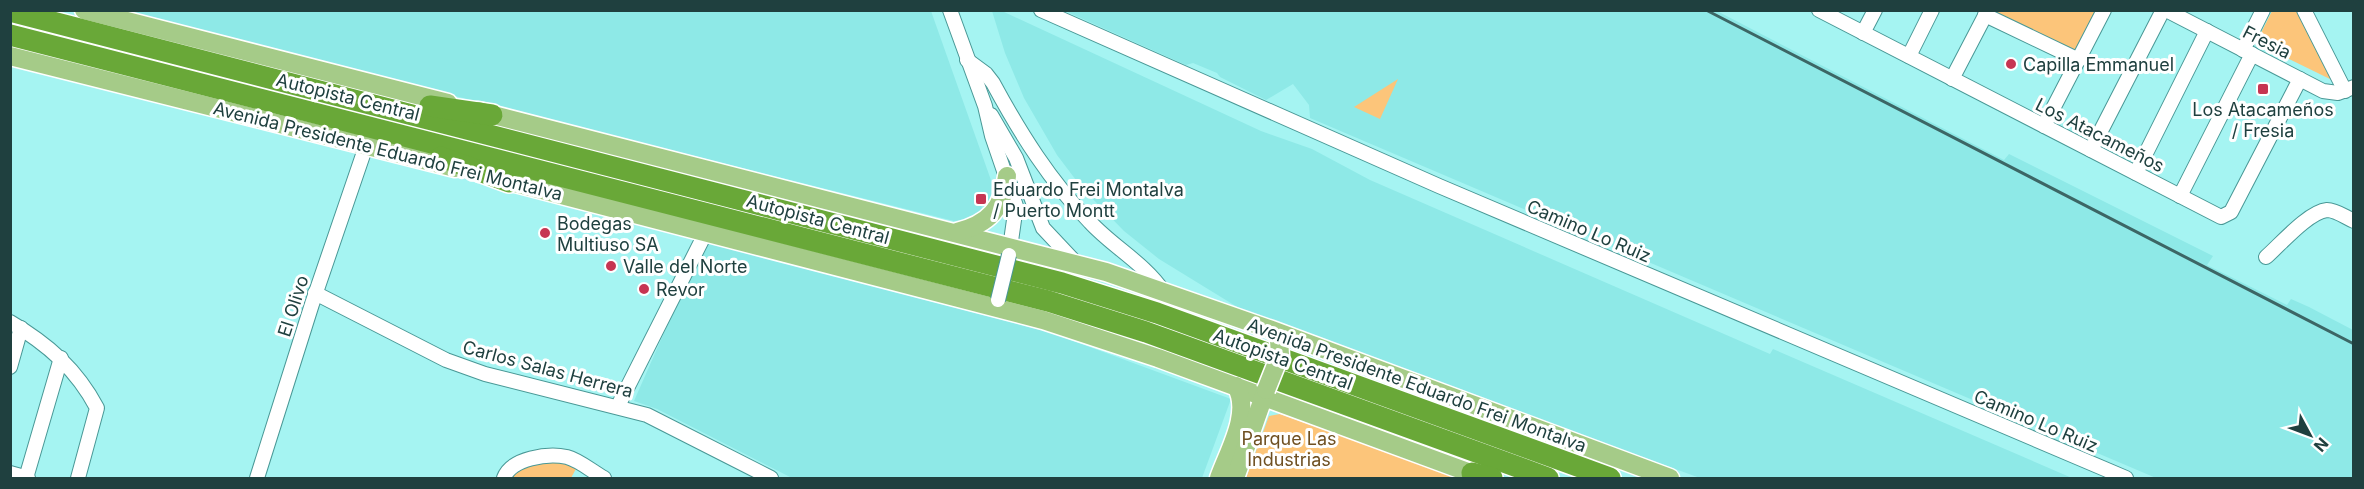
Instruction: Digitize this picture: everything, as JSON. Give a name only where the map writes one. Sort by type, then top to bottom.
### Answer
[{"type":"highway","name":"Autopista Central","points":[[10,11],[334,93],[1084,289],[1610,478]]},
{"type":"highway","name":"Autopista Central","points":[[10,35],[1059,305],[1146,332],[1548,478]]},
{"type":"highway","points":[[334,93],[492,115]]},
{"type":"highway","points":[[325,115],[509,182]]},
{"type":"main road","name":"Avenida Presidente Eduardo Frei Montalva","points":[[84,10],[956,232],[1010,251],[1075,262],[1163,291],[1276,335],[1670,478]]},
{"type":"main road","name":"Avenida Presidente Eduardo Frei Montalva","points":[[10,56],[997,303],[1236,387],[1265,393],[1482,477]]},
{"type":"main road","points":[[956,232],[978,225],[991,217],[1002,201],[1007,176]]},
{"type":"main road","points":[[1235,478],[1280,355],[1276,335]]},
{"type":"main road","points":[[1219,478],[1242,410],[1242,397],[1236,387]]},
{"type":"street","points":[[950,10],[985,106],[992,136],[1016,206],[1010,251],[997,303]]},
{"type":"street","name":"Camino Lo Ruiz","points":[[1041,10],[1445,189],[2126,478]]},
{"type":"street","points":[[1863,33],[1875,10]]},
{"type":"street","points":[[1908,56],[1932,10]]},
{"type":"street","points":[[2044,126],[2104,10]]},
{"type":"street","points":[[2091,150],[2165,10]]},
{"type":"street","name":"Fresia","points":[[2165,10],[2190,16],[2207,31],[2328,92],[2349,89]]},
{"type":"street","points":[[2180,196],[2248,52],[2263,10]]},
{"type":"street","points":[[2304,10],[2349,89]]},
{"type":"street","name":"Los Atacameños","points":[[1819,11],[2221,217],[2229,215],[2300,78]]},
{"type":"street","points":[[1952,79],[1986,13],[2079,60]]},
{"type":"street","points":[[2136,173],[2207,31]]},
{"type":"street","points":[[967,60],[986,74],[993,83],[1031,148],[1066,197],[1094,227],[1143,267],[1163,291]]},
{"type":"street","points":[[985,106],[1016,158],[1043,228],[1075,262]]},
{"type":"street","name":"El Olivo","points":[[257,478],[315,293],[366,146]]},
{"type":"street","points":[[2266,258],[2298,227],[2319,213],[2334,211],[2354,221]]},
{"type":"street","points":[[618,406],[706,232]]},
{"type":"street","name":"Carlos Salas Herrera","points":[[315,293],[435,355],[466,368],[618,406],[672,425],[771,478]]},
{"type":"street","points":[[10,367],[16,325],[61,358],[85,386],[97,408],[78,478]]},
{"type":"street","points":[[10,473],[27,478],[61,358]]},
{"type":"street","points":[[504,478],[513,465],[531,459],[566,457],[588,474],[604,478]]},
{"type":"shaded area","points":[[115,11],[931,11],[992,183],[991,195],[989,201],[981,199],[982,212],[977,216],[954,221]]},
{"type":"shaded area","points":[[992,11],[1002,11],[1261,131],[1312,149],[1370,180],[1770,354],[1773,349],[2072,478],[1700,478],[1247,313],[1159,259],[1124,231],[1082,188],[1057,155],[1024,98],[1005,53]]},
{"type":"shaded area","points":[[1065,11],[1717,11],[2004,160],[2009,154],[2213,256],[2207,265],[2287,305],[2291,299],[2353,330],[2353,478],[2156,478],[1310,118],[1309,105],[1293,84],[1266,100],[1220,77],[1217,73],[1193,63],[1186,65]]},
{"type":"shaded area","points":[[704,242],[1049,332],[1231,399],[1202,478],[792,478],[657,409],[634,401]]},
{"type":"green space","points":[[1991,10],[2102,11],[2077,57]]},
{"type":"green space","points":[[2272,11],[2298,11],[2334,81],[2256,43]]},
{"type":"green space","points":[[1398,79],[1380,119],[1354,107]]},
{"type":"green space","name":"Parque Las Industrias","points":[[1280,414],[1459,478],[1246,478],[1269,416]]},
{"type":"green space","points":[[562,459],[577,467],[571,478],[512,478],[517,468]]},
{"type":"railway","points":[[1706,10],[2354,344]]},
{"type":"place","name":"Capilla Emmanuel","points":[[2011,64]]},
{"type":"place","name":"Los Atacameños / Fresia","points":[[2263,89]]},
{"type":"place","name":"Eduardo Frei Montalva / Puerto Montt","points":[[981,199]]},
{"type":"place","name":"Bodegas Multiuso SA","points":[[545,233]]},
{"type":"place","name":"Valle del Norte","points":[[611,266]]},
{"type":"place","name":"Revor","points":[[644,289]]}]
